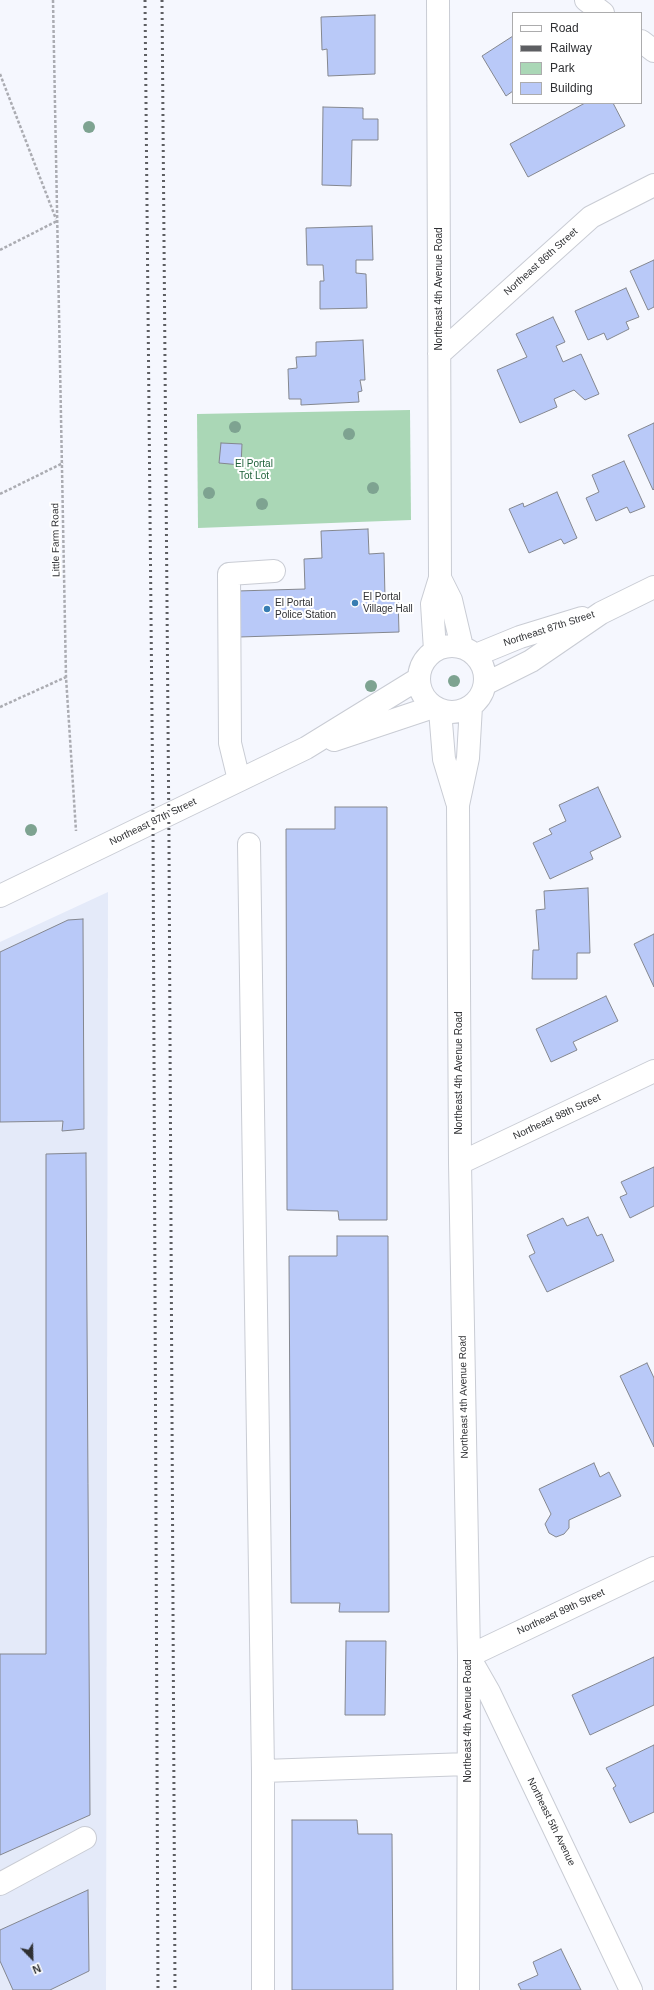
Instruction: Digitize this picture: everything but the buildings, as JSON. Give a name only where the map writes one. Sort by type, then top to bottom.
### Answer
[{"type":"street","name":"Northeast 4th Avenue Road","points":[[435,650],[432,604],[440,578],[438,0]]},
{"type":"street","points":[[586,0],[603,12]]},
{"type":"street","points":[[642,42],[654,51]]},
{"type":"street","name":"Northeast 86th Street","points":[[439,354],[591,217],[654,185]]},
{"type":"street","points":[[239,780],[230,742],[229,574],[274,571]]},
{"type":"street","name":"Northeast 4th Avenue Road","points":[[440,578],[451,600],[469,651]]},
{"type":"street","name":"Northeast 87th Street","points":[[485,684],[531,661],[601,613],[654,587]]},
{"type":"street","name":"Northeast 87th Street","points":[[469,651],[601,613]]},
{"type":"street","points":[[444,646],[469,651],[484,668],[485,684],[478,700],[471,706],[456,711],[437,708],[423,695],[418,679],[423,662],[435,650],[444,646]]},
{"type":"street","name":"Northeast 87th Street","points":[[0,896],[306,748],[418,679]]},
{"type":"street","name":"Northeast 4th Avenue Road","points":[[468,1990],[469,1656],[460,1163],[458,805],[468,758],[471,706]]},
{"type":"street","name":"Northeast 4th Avenue Road","points":[[437,708],[444,759],[458,805]]},
{"type":"street","name":"Northeast 87th Street","points":[[306,748],[437,708]]},
{"type":"street","points":[[250,844],[263,1771],[263,1990]]},
{"type":"street","name":"Northeast 88th Street","points":[[460,1163],[654,1071]]},
{"type":"street","name":"Northeast 89th Street","points":[[469,1656],[654,1568]]},
{"type":"street","name":"Northeast 5th Avenue","points":[[469,1656],[489,1692],[632,1990]]},
{"type":"street","points":[[263,1771],[468,1764]]},
{"type":"street","points":[[0,1884],[85,1838]]},
{"type":"path","name":"Little Farm Road","points":[[54,0],[66,676],[78,858]]},
{"type":"path","points":[[0,74],[57,221],[0,250]]},
{"type":"path","points":[[0,494],[63,463]]},
{"type":"path","points":[[0,707],[66,676]]},
{"type":"shaded area","points":[[108,892],[106,1990],[0,1990],[0,942]]},
{"type":"green space","name":"El Portal Tot Lot","points":[[410,410],[411,520],[198,528],[197,414]]},
{"type":"railway","points":[[145,0],[153,821],[158,1990]]},
{"type":"railway","points":[[162,0],[169,844],[175,1990]]},
{"type":"place","name":"El Portal Village Hall","points":[[355,603]]},
{"type":"place","name":"El Portal Police Station","points":[[267,609]]}]
